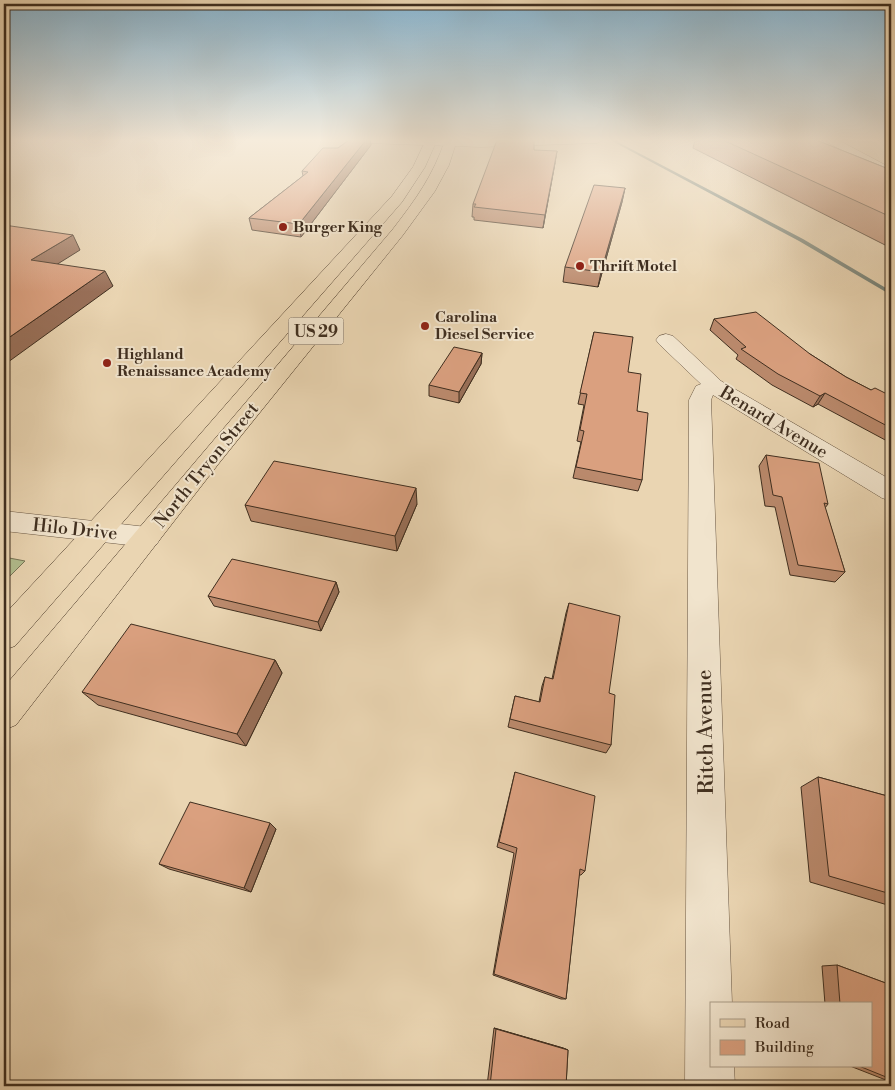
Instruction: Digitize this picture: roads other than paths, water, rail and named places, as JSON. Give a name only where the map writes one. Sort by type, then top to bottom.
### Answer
[{"type":"main road","name":"North Tryon Street","points":[[4,636],[403,191]]},
{"type":"main road","name":"North Tryon Street","points":[[4,713],[398,232],[428,191]]},
{"type":"street","name":"Benard Avenue","points":[[666,340],[714,385],[891,492]]},
{"type":"street","name":"Ritch Avenue","points":[[710,1086],[700,400],[704,391],[714,385]]},
{"type":"street","name":"Hilo Drive","points":[[4,521],[147,537]]},
{"type":"waterway","points":[[708,191],[801,240],[891,293]]},
{"type":"place","name":"Burger King","points":[[283,227]]},
{"type":"place","name":"Thrift Motel","points":[[580,266]]},
{"type":"place","name":"Carolina Diesel Service","points":[[425,326]]},
{"type":"place","name":"Highland Renaissance Academy","points":[[107,363]]}]
